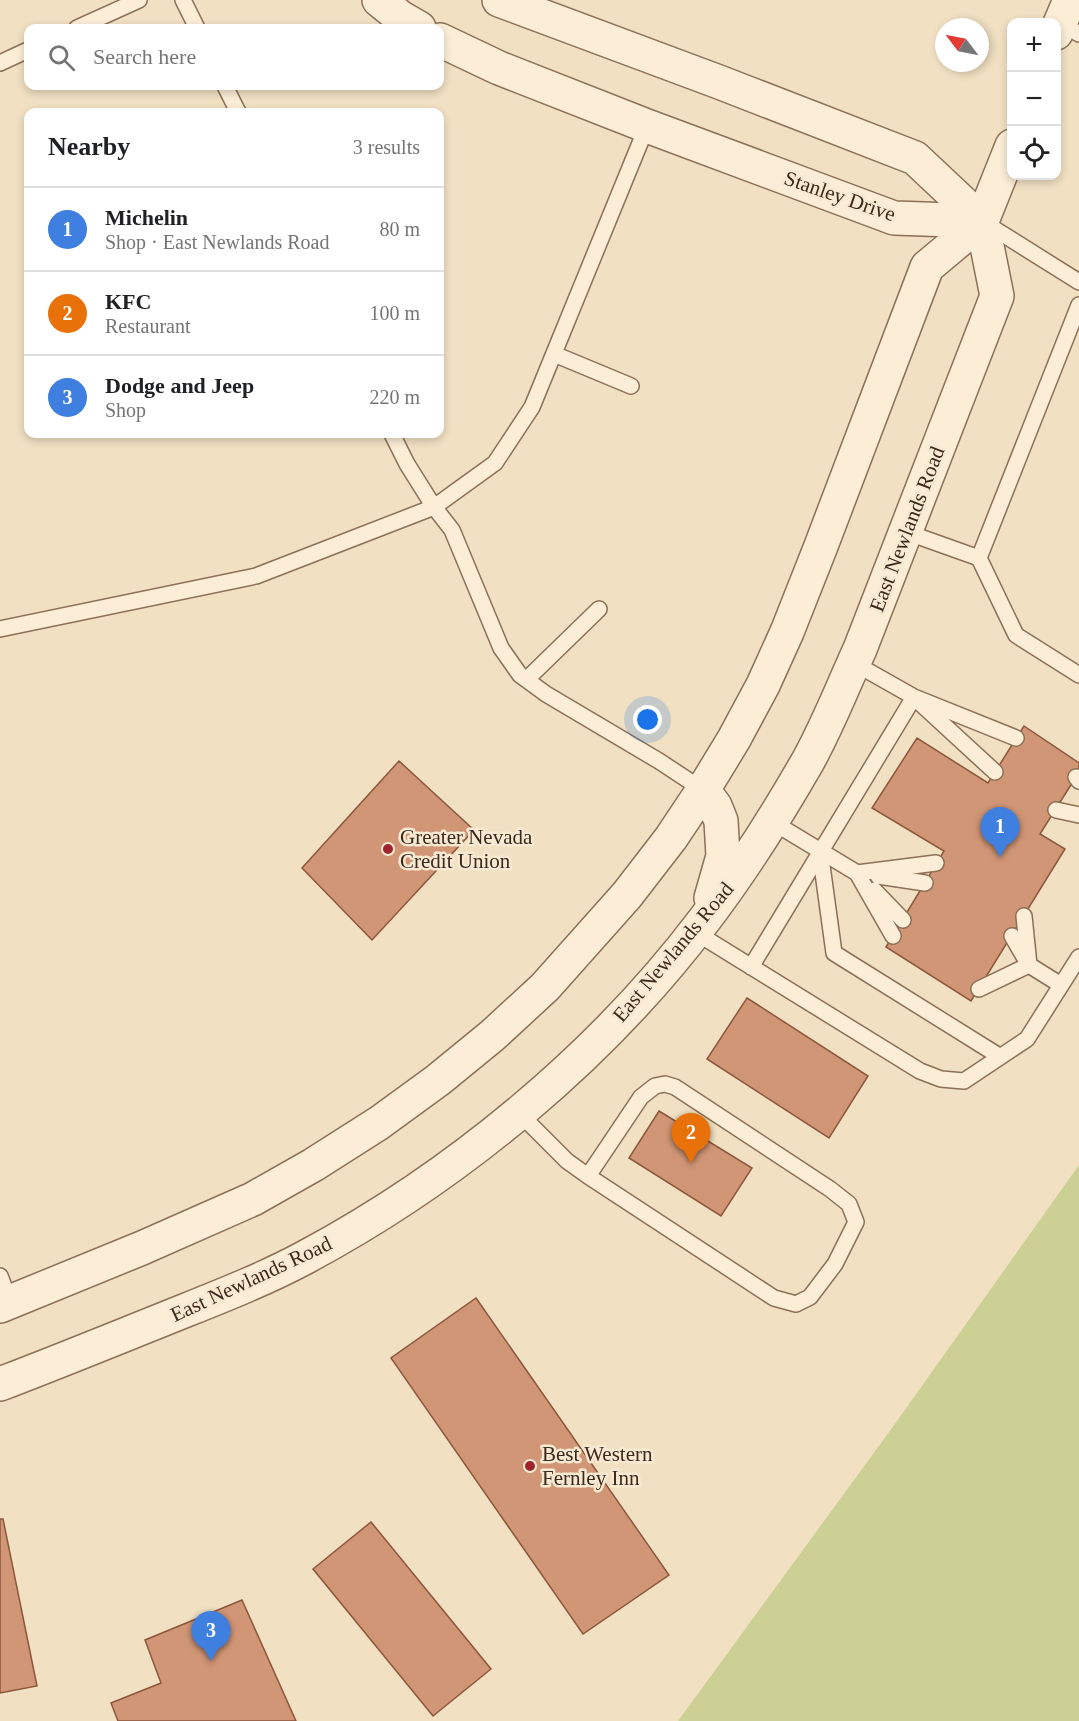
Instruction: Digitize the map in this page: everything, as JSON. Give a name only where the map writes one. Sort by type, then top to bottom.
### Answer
[{"type":"street","points":[[379,0],[413,24]]},
{"type":"street","points":[[499,0],[915,158],[982,221]]},
{"type":"street","name":"Stanley Drive","points":[[444,42],[500,68],[647,126],[894,218],[982,221]]},
{"type":"street","points":[[3,1294],[142,1248],[253,1199],[313,1165],[379,1123],[438,1080],[493,1035],[545,987],[589,939],[671,838],[734,739],[787,632],[927,267],[982,221],[1007,156]]},
{"type":"street","name":"East Newlands Road","points":[[0,1384],[222,1297],[303,1259],[393,1204],[455,1163],[519,1113],[625,1013],[700,926],[745,863],[809,759],[854,663],[997,296],[982,221]]},
{"type":"street","points":[[700,926],[723,856],[721,821],[715,806],[703,790]]},
{"type":"lane","points":[[86,24],[139,0]]},
{"type":"lane","points":[[183,0],[195,24]]},
{"type":"lane","points":[[0,63],[24,52]]},
{"type":"lane","points":[[227,90],[236,108]]},
{"type":"lane","points":[[0,629],[256,576],[434,507],[495,463],[532,407],[647,126]]},
{"type":"lane","points":[[982,221],[1079,282]]},
{"type":"lane","points":[[979,558],[1079,305]]},
{"type":"lane","points":[[554,354],[631,386]]},
{"type":"lane","points":[[394,438],[434,507],[452,530],[501,648],[520,675],[546,694],[703,790]]},
{"type":"lane","points":[[906,532],[979,558],[1016,635],[1079,675]]},
{"type":"lane","points":[[526,680],[599,609]]},
{"type":"lane","points":[[854,663],[914,697],[1016,738]]},
{"type":"lane","points":[[914,697],[995,772]]},
{"type":"lane","points":[[751,967],[914,697]]},
{"type":"lane","points":[[1056,810],[1079,815]]},
{"type":"lane","points":[[771,821],[857,873],[903,920]]},
{"type":"lane","points":[[820,851],[834,954],[999,1056]]},
{"type":"lane","points":[[857,873],[936,864]]},
{"type":"lane","points":[[857,873],[925,883]]},
{"type":"lane","points":[[857,873],[893,936]]},
{"type":"lane","points":[[1024,916],[1029,965]]},
{"type":"lane","points":[[700,926],[751,967],[920,1071],[941,1079],[964,1081],[1028,1039],[1079,957]]},
{"type":"lane","points":[[1012,936],[1029,965],[1061,985]]},
{"type":"lane","points":[[988,972],[1029,965]]},
{"type":"lane","points":[[979,989],[1029,965]]},
{"type":"lane","points":[[519,1113],[567,1161],[588,1176],[774,1298],[796,1304],[810,1297],[835,1264],[856,1222],[849,1204],[830,1189],[675,1087],[665,1084],[655,1086],[641,1097],[588,1176]]},
{"type":"green space","points":[[1079,1165],[1079,1721],[678,1721],[892,1428]]},
{"type":"building","points":[[1024,726],[1079,763],[1079,772],[1040,834],[1065,849],[971,1001],[886,947],[944,851],[872,808],[917,738],[988,783]]},
{"type":"building","name":"Greater Nevada Credit Union","points":[[399,761],[474,830],[372,940],[302,868]]},
{"type":"building","points":[[747,998],[868,1076],[829,1138],[707,1059]]},
{"type":"building","points":[[659,1111],[752,1168],[721,1216],[629,1158]]},
{"type":"building","name":"Best Western Fernley Inn","points":[[476,1298],[669,1575],[583,1634],[391,1358]]},
{"type":"building","points":[[0,1519],[3,1519],[37,1686],[0,1693]]},
{"type":"building","points":[[371,1522],[491,1669],[433,1716],[313,1569]]},
{"type":"building","points":[[242,1600],[296,1721],[118,1721],[111,1703],[161,1683],[145,1640]]},
{"type":"place","name":"Greater Nevada Credit Union","points":[[388,849]]},
{"type":"place","name":"Michelin","points":[[1000,857]]},
{"type":"place","name":"KFC","points":[[691,1163]]},
{"type":"place","name":"Best Western Fernley Inn","points":[[530,1466]]},
{"type":"place","name":"Dodge and Jeep","points":[[211,1661]]}]
